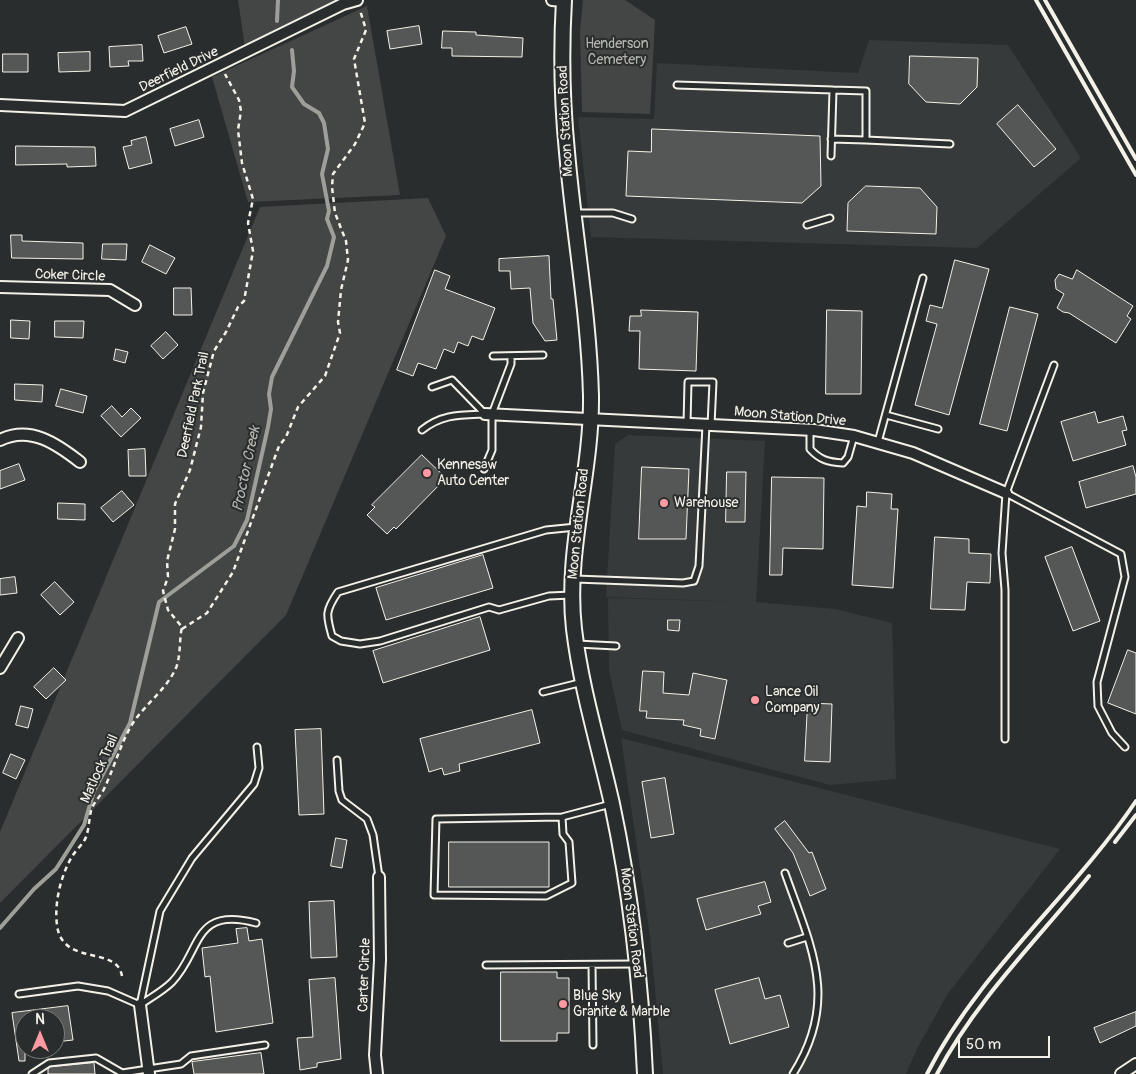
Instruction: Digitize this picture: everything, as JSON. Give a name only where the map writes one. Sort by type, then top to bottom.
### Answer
[{"type":"street","name":"Moon Station Road","points":[[560,0],[564,118],[587,330],[590,420],[576,527],[572,595],[576,644],[583,682],[622,854],[637,964],[645,1074]]},
{"type":"street","name":"Deerfield Drive","points":[[0,105],[125,111],[343,4],[358,4]]},
{"type":"street","name":"Coker Circle","points":[[0,287],[110,290],[135,305]]},
{"type":"street","name":"Moon Station Drive","points":[[489,414],[810,430],[854,436],[922,456],[1006,493]]},
{"type":"street","points":[[0,440],[27,433],[57,443],[80,462]]},
{"type":"street","points":[[0,668],[18,638]]},
{"type":"street","name":"Carter Circle","points":[[377,1074],[375,1055],[380,960],[379,877]]},
{"type":"street","points":[[140,1005],[149,1071]]},
{"type":"street","points":[[1121,1074],[1136,1064]]},
{"type":"lane","points":[[677,85],[866,91],[866,140]]},
{"type":"lane","points":[[831,156],[833,90]]},
{"type":"lane","points":[[831,138],[950,144]]},
{"type":"lane","points":[[574,213],[613,213],[632,219]]},
{"type":"lane","points":[[807,225],[830,218]]},
{"type":"lane","points":[[878,442],[923,278]]},
{"type":"lane","points":[[493,356],[543,355]]},
{"type":"lane","points":[[484,469],[492,450],[489,414],[511,364],[511,356]]},
{"type":"lane","points":[[1005,739],[1005,590],[1002,553],[1006,493],[1054,365]]},
{"type":"lane","points":[[432,387],[452,380],[489,414]]},
{"type":"lane","points":[[572,579],[683,583],[694,581],[698,566],[713,382],[688,382],[686,424]]},
{"type":"lane","points":[[422,430],[434,420],[456,415],[489,414]]},
{"type":"lane","points":[[886,415],[938,429]]},
{"type":"lane","points":[[810,430],[810,448],[820,459],[833,462],[843,463],[848,457],[854,436]]},
{"type":"lane","points":[[1006,493],[1122,554],[1125,577],[1097,682],[1098,706],[1112,733],[1125,747]]},
{"type":"lane","points":[[572,595],[549,596],[498,610],[489,607],[380,641],[360,644],[341,641],[332,636],[327,616],[328,606],[338,592],[546,530],[576,527]]},
{"type":"lane","points":[[576,644],[616,646]]},
{"type":"lane","points":[[543,692],[583,682]]},
{"type":"lane","points":[[140,1005],[160,911],[192,858],[254,784],[259,768],[257,747]]},
{"type":"lane","points":[[336,760],[342,800],[368,819],[376,848],[379,877]]},
{"type":"lane","points":[[562,817],[562,834],[569,842],[572,883],[546,896],[434,895],[436,820],[562,817],[612,804]]},
{"type":"lane","points":[[785,873],[816,967],[819,1008],[812,1036],[793,1074]]},
{"type":"lane","points":[[140,1005],[172,982],[201,934],[211,924],[225,920],[243,919],[256,923]]},
{"type":"lane","points":[[788,943],[807,937]]},
{"type":"lane","points":[[486,966],[637,964]]},
{"type":"lane","points":[[592,965],[593,1045]]},
{"type":"lane","points":[[19,994],[78,986],[108,991],[140,1005]]},
{"type":"lane","points":[[32,1074],[49,1063],[96,1058],[122,1073],[149,1071],[181,1064],[190,1056],[265,1045]]},
{"type":"path","points":[[181,630],[207,614],[234,572],[279,446],[286,438],[298,407],[325,376],[336,350],[340,333],[338,322],[341,290],[348,260],[346,241],[335,213],[332,187],[333,174],[355,144],[365,123],[354,59],[366,30],[358,4]]},
{"type":"path","name":"Deerfield Park Trail","points":[[181,630],[182,627],[167,606],[163,592],[168,577],[167,562],[175,529],[175,504],[190,470],[201,427],[203,393],[208,382],[214,351],[238,307],[244,301],[253,251],[248,223],[252,199],[242,163],[238,130],[241,111],[239,100],[223,72]]},
{"type":"path","name":"Matlock Trail","points":[[122,976],[121,968],[115,962],[72,950],[62,940],[57,925],[60,885],[72,857],[86,838],[92,808],[103,790],[117,752],[131,725],[164,686],[176,668],[181,630]]},
{"type":"shaded area","points":[[869,40],[1008,45],[1081,158],[977,248],[591,237],[578,117],[654,119],[657,63],[858,73]]},
{"type":"shaded area","name":"Lance Oil Company","points":[[628,435],[765,441],[756,602],[835,609],[892,623],[896,779],[830,785],[622,730],[609,670],[608,598],[744,602],[606,597],[615,444]]},
{"type":"shaded area","points":[[621,738],[1060,849],[947,995],[917,1049],[906,1074],[663,1074],[650,936]]},
{"type":"green space","points":[[238,0],[341,0],[245,47]]},
{"type":"green space","name":"Henderson Cemetery","points":[[583,0],[625,0],[655,20],[650,114],[582,112],[580,31]]},
{"type":"green space","points":[[367,6],[400,195],[248,202],[212,77]]},
{"type":"green space","points":[[428,198],[446,236],[286,615],[0,903],[0,832],[260,207]]},
{"type":"building","points":[[419,26],[422,44],[390,49],[387,31]]},
{"type":"building","points":[[186,27],[192,44],[164,53],[158,36]]},
{"type":"building","points":[[443,31],[476,32],[476,35],[523,38],[522,57],[452,56],[452,48],[442,48]]},
{"type":"building","points":[[142,45],[143,61],[128,61],[129,66],[110,67],[109,47]]},
{"type":"building","points":[[90,52],[90,71],[59,72],[58,53]]},
{"type":"building","points":[[3,54],[28,54],[28,72],[3,72]]},
{"type":"building","points":[[910,56],[978,58],[977,87],[960,104],[926,102],[909,84]]},
{"type":"building","points":[[1018,105],[1056,149],[1034,167],[997,124]]},
{"type":"building","points":[[199,120],[204,137],[175,146],[170,129]]},
{"type":"building","points":[[652,129],[820,136],[821,186],[802,203],[626,196],[628,151],[651,152]]},
{"type":"building","points":[[146,137],[152,163],[129,169],[123,147],[132,145],[131,141]]},
{"type":"building","points":[[16,146],[95,147],[96,166],[67,167],[67,164],[16,165]]},
{"type":"building","points":[[866,186],[920,188],[937,207],[936,234],[847,231],[848,203]]},
{"type":"building","points":[[11,235],[22,235],[22,241],[83,243],[83,259],[12,258]]},
{"type":"building","points":[[103,244],[127,244],[126,260],[102,259]]},
{"type":"building","points":[[150,245],[175,258],[166,274],[142,262]]},
{"type":"building","points":[[549,256],[551,299],[553,299],[557,340],[545,341],[533,323],[530,288],[511,289],[510,271],[499,271],[499,259]]},
{"type":"building","points":[[955,260],[989,269],[949,415],[915,405],[937,324],[926,321],[930,305],[942,308]]},
{"type":"building","points":[[435,270],[450,276],[445,289],[495,308],[483,340],[472,336],[468,346],[458,342],[454,353],[444,349],[436,369],[418,363],[413,376],[397,370]]},
{"type":"building","points":[[1077,270],[1133,306],[1127,316],[1131,319],[1116,343],[1069,313],[1057,308],[1064,294],[1056,289],[1055,280],[1059,274],[1072,279]]},
{"type":"building","points":[[174,288],[191,288],[192,315],[174,315]]},
{"type":"building","points":[[1010,307],[1038,314],[1007,431],[980,424]]},
{"type":"building","points":[[641,310],[698,312],[696,371],[639,369],[640,331],[629,331],[630,316],[641,316]]},
{"type":"building","points":[[827,310],[862,311],[861,394],[826,394]]},
{"type":"building","points":[[11,320],[30,321],[29,339],[11,338]]},
{"type":"building","points":[[55,321],[84,321],[83,338],[55,337]]},
{"type":"building","points":[[166,332],[178,345],[163,359],[151,346]]},
{"type":"building","points":[[116,349],[128,352],[125,363],[114,360]]},
{"type":"building","points":[[15,384],[43,385],[42,402],[15,400]]},
{"type":"building","points":[[61,389],[87,396],[83,413],[56,406]]},
{"type":"building","points":[[112,406],[122,417],[131,408],[141,418],[121,437],[101,416]]},
{"type":"building","points":[[1095,412],[1098,423],[1123,416],[1127,430],[1122,431],[1126,445],[1073,461],[1061,422]]},
{"type":"building","points":[[145,449],[146,476],[129,476],[128,450]]},
{"type":"building","points":[[422,455],[446,478],[396,529],[394,527],[387,534],[367,515],[375,507],[372,505]]},
{"type":"building","points":[[19,464],[25,480],[0,489],[0,471]]},
{"type":"building","points":[[1133,466],[1136,477],[1136,494],[1086,508],[1079,482]]},
{"type":"building","name":"Warehouse","points":[[642,467],[689,469],[686,539],[639,539]]},
{"type":"building","points":[[727,472],[746,472],[745,522],[726,522]]},
{"type":"building","points":[[772,477],[824,478],[823,549],[783,548],[782,575],[770,575]]},
{"type":"building","points":[[122,491],[134,505],[113,522],[101,508]]},
{"type":"building","points":[[867,492],[892,494],[891,509],[898,509],[893,588],[852,585],[857,506],[866,507]]},
{"type":"building","points":[[58,503],[85,504],[85,520],[58,519]]},
{"type":"building","points":[[935,537],[969,539],[969,553],[991,554],[990,583],[967,582],[965,610],[931,609]]},
{"type":"building","points":[[1072,547],[1100,621],[1073,631],[1045,557]]},
{"type":"building","points":[[483,555],[493,588],[386,620],[376,588]]},
{"type":"building","points":[[15,577],[17,593],[0,595],[0,579]]},
{"type":"building","points":[[55,582],[74,602],[60,615],[41,595]]},
{"type":"building","points":[[480,617],[490,650],[383,683],[373,651]]},
{"type":"building","points":[[668,620],[680,620],[679,631],[668,630]]},
{"type":"building","points":[[1128,650],[1136,653],[1136,714],[1108,703]]},
{"type":"building","points":[[54,668],[66,680],[46,699],[34,687]]},
{"type":"building","points":[[643,671],[664,672],[663,693],[689,695],[693,673],[727,680],[715,739],[700,736],[701,729],[683,725],[684,720],[646,718],[647,711],[640,711]]},
{"type":"building","points":[[808,703],[832,704],[830,762],[805,761]]},
{"type":"building","points":[[21,706],[33,709],[28,728],[16,725]]},
{"type":"building","points":[[532,710],[540,743],[459,764],[460,771],[444,775],[442,768],[429,772],[420,739]]},
{"type":"building","points":[[321,729],[324,814],[299,815],[295,730]]},
{"type":"building","points":[[11,754],[25,760],[16,779],[3,773]]},
{"type":"building","points":[[665,778],[674,834],[651,838],[642,782]]},
{"type":"building","points":[[785,821],[809,853],[812,852],[826,889],[810,896],[793,853],[775,829]]},
{"type":"building","points":[[336,838],[347,840],[342,868],[331,866]]},
{"type":"building","points":[[449,842],[549,842],[549,887],[449,887]]},
{"type":"building","points":[[765,882],[771,902],[758,906],[761,914],[706,930],[697,899]]},
{"type":"building","points":[[334,901],[337,957],[311,958],[309,902]]},
{"type":"building","points":[[247,928],[249,941],[262,939],[273,1023],[216,1032],[210,976],[205,977],[202,948],[238,943],[236,929]]},
{"type":"building","points":[[501,972],[557,972],[557,978],[569,978],[569,1033],[557,1033],[557,1041],[501,1041]]},
{"type":"building","points":[[335,978],[341,1059],[317,1063],[317,1067],[300,1070],[297,1038],[313,1037],[309,980]]},
{"type":"building","points":[[759,978],[765,999],[780,995],[789,1027],[730,1044],[715,990]]},
{"type":"building","points":[[68,1006],[73,1040],[65,1041],[65,1009],[44,1009]]},
{"type":"building","points":[[1136,1012],[1136,1026],[1100,1043],[1094,1028]]},
{"type":"building","points":[[12,1013],[15,1013],[15,1034]]},
{"type":"building","points":[[261,1053],[264,1074],[194,1074],[192,1062]]},
{"type":"building","points":[[94,1063],[95,1074],[48,1074],[50,1067]]},
{"type":"waterway","name":"Proctor Creek","points":[[277,21],[278,0]]},
{"type":"waterway","name":"Proctor Creek","points":[[0,928],[34,889],[56,869],[84,825],[94,791],[130,723],[159,602],[234,546],[247,520],[268,427],[271,409],[269,394],[272,377],[327,266],[334,237],[327,219],[329,211],[322,174],[328,149],[324,123],[319,113],[304,104],[292,87],[294,71],[292,50]]},
{"type":"railway","points":[[1036,0],[1136,175]]},
{"type":"railway","points":[[1045,0],[1136,159]]},
{"type":"railway","points":[[927,1074],[948,1037],[999,967],[1084,869],[1136,801]]},
{"type":"railway","points":[[1115,842],[1136,815]]},
{"type":"railway","points":[[937,1074],[970,1021],[1008,971],[1089,876]]},
{"type":"place","name":"Kennesaw Auto Center","points":[[427,473]]},
{"type":"place","name":"Warehouse","points":[[664,503]]},
{"type":"place","name":"Lance Oil Company","points":[[755,700]]},
{"type":"place","name":"Blue Sky Granite & Marble","points":[[563,1004]]}]
